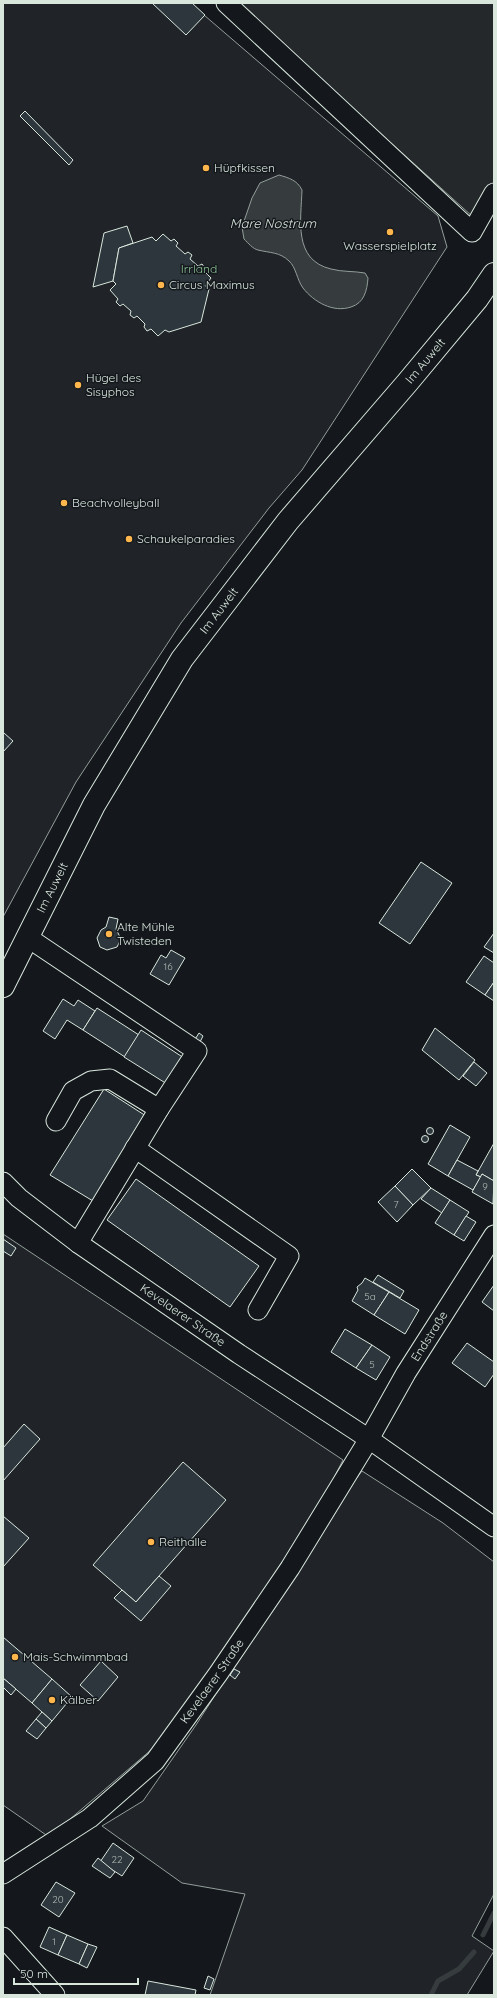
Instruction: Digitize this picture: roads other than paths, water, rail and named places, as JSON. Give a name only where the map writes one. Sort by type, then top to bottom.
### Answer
[{"type":"main road","name":"Im Auwelt","points":[[3,986],[94,805],[182,659],[288,521],[407,383],[477,299],[494,274]]},
{"type":"street","points":[[226,3],[472,232],[494,193]]},
{"type":"street","points":[[27,937],[197,1051],[158,1109],[78,1243]]},
{"type":"street","points":[[56,1121],[73,1091],[91,1081],[97,1080],[110,1079],[158,1109]]},
{"type":"street","points":[[135,1148],[289,1256],[258,1310]]},
{"type":"street","name":"Kevelaerer Straße","points":[[3,1182],[19,1198],[78,1243],[239,1354],[369,1439],[494,1527]]},
{"type":"street","name":"Endstraße","points":[[369,1439],[406,1373],[494,1235]]},
{"type":"street","name":"Kevelaerer Straße","points":[[3,1874],[90,1818],[155,1761],[218,1674],[290,1568],[369,1439]]},
{"type":"street","points":[[3,1936],[56,1995]]},
{"type":"water","name":"Mare Nostrum","points":[[279,175],[289,178],[302,190],[302,237],[305,248],[310,257],[319,264],[331,269],[365,273],[368,278],[367,287],[364,296],[359,303],[351,307],[337,309],[318,302],[303,288],[293,267],[286,258],[278,254],[256,249],[244,239],[242,227],[252,198],[260,183]]},
{"type":"waterway","points":[[483,1935],[494,1913]]},
{"type":"waterway","points":[[431,1995],[438,1981],[459,1969],[474,1952]]},
{"type":"place","name":"Hüpfkissen","points":[[206,168]]},
{"type":"place","name":"Wasserspielplatz","points":[[390,232]]},
{"type":"place","name":"Circus Maximus","points":[[161,285]]},
{"type":"place","name":"Hügel des Sisyphos","points":[[78,385]]},
{"type":"place","name":"Beachvolleyball","points":[[64,503]]},
{"type":"place","name":"Schaukelparadies","points":[[129,539]]},
{"type":"place","name":"Alte Mühle Twisteden","points":[[109,934]]},
{"type":"place","name":"Reithalle","points":[[151,1542]]},
{"type":"place","name":"Mais-Schwimmbad","points":[[15,1657]]},
{"type":"place","name":"Kälber","points":[[52,1700]]},
{"type":"park label","name":"Irrland","points":[[199,269]]}]
